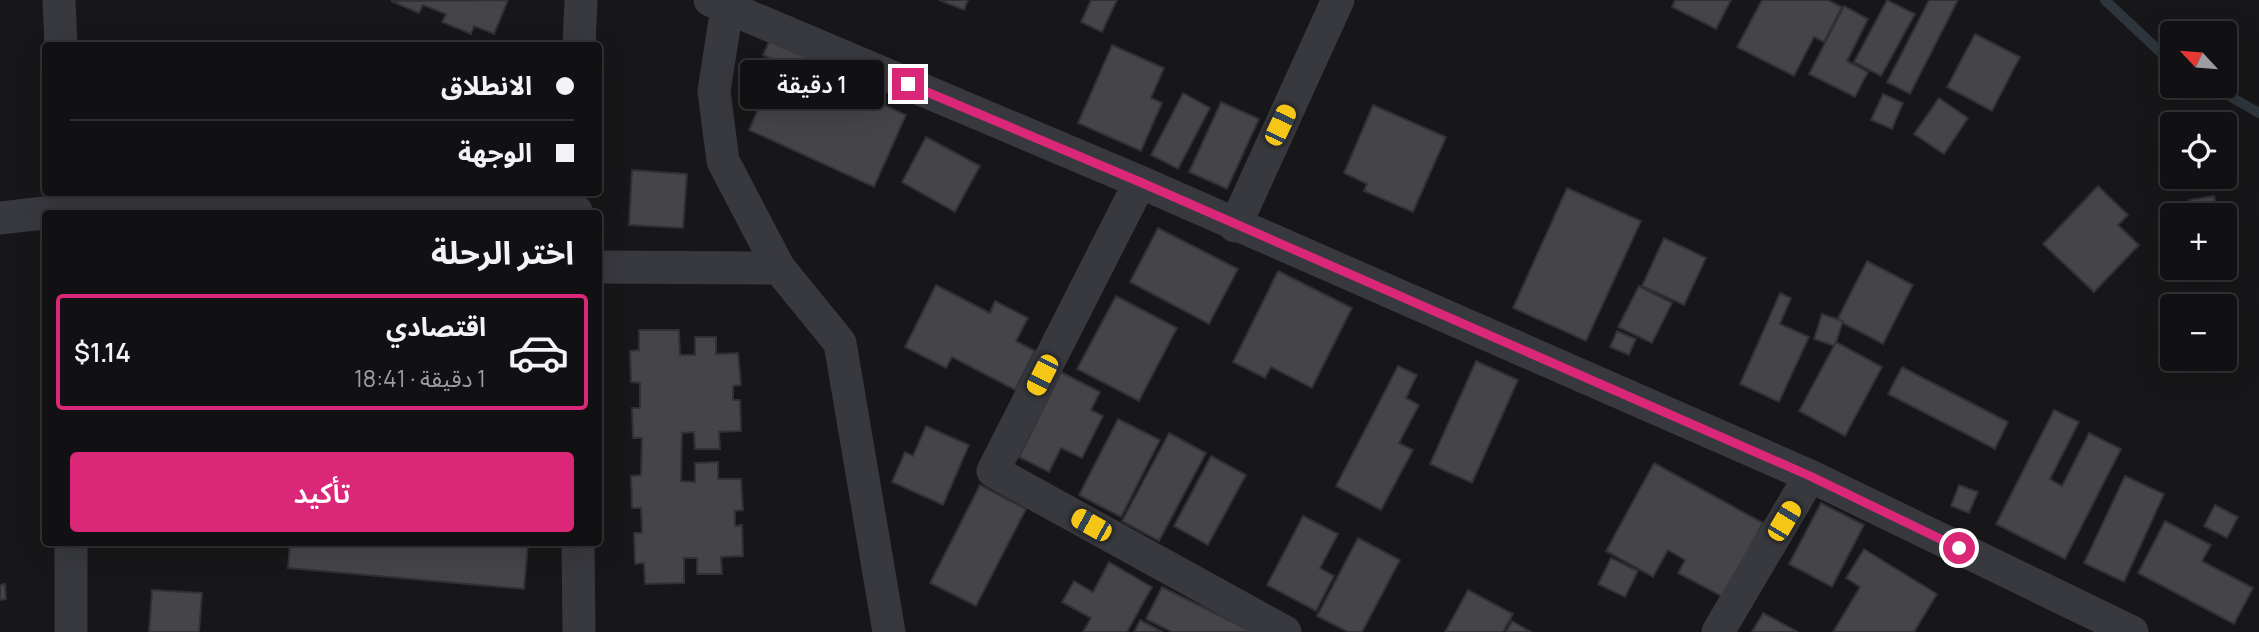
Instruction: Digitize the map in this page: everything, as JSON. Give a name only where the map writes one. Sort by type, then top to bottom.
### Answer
[{"type":"street","points":[[59,0],[61,42]]},
{"type":"street","points":[[579,42],[580,0]]},
{"type":"street","points":[[1235,226],[1338,0]]},
{"type":"street","points":[[889,632],[840,343],[779,268],[723,161],[714,91],[719,4],[1140,182],[1235,226],[1810,476],[2132,632]]},
{"type":"street","points":[[1140,182],[993,471],[1285,632]]},
{"type":"street","points":[[0,218],[68,205],[576,206]]},
{"type":"street","points":[[602,267],[779,268]]},
{"type":"street","points":[[1718,632],[1810,476]]},
{"type":"street","points":[[71,546],[71,632]]},
{"type":"street","points":[[578,546],[579,632]]},
{"type":"building","points":[[508,0],[494,34],[474,26],[471,34],[442,22],[446,14],[423,5],[419,13],[391,1]]},
{"type":"building","points":[[939,0],[968,0],[964,10]]},
{"type":"building","points":[[1091,0],[1117,0],[1102,32],[1081,22]]},
{"type":"building","points":[[1675,0],[1731,0],[1716,29],[1672,7]]},
{"type":"building","points":[[1762,0],[1828,0],[1842,7],[1824,42],[1814,37],[1794,76],[1737,47]]},
{"type":"building","points":[[1887,0],[1915,14],[1881,76],[1854,62]]},
{"type":"building","points":[[1929,0],[1958,0],[1910,94],[1887,82]]},
{"type":"building","points":[[1844,6],[1868,19],[1847,61],[1868,72],[1855,97],[1809,74]]},
{"type":"building","points":[[1975,34],[2020,57],[1992,111],[1947,87]]},
{"type":"building","points":[[772,35],[833,63],[826,79],[906,115],[874,187],[749,130],[779,62],[763,55]]},
{"type":"building","points":[[1112,45],[1164,68],[1151,98],[1162,103],[1141,151],[1078,123]]},
{"type":"building","points":[[1183,93],[1210,108],[1178,169],[1151,155]]},
{"type":"building","points":[[1883,94],[1903,103],[1892,129],[1871,120]]},
{"type":"building","points":[[1939,98],[1968,118],[1944,154],[1914,134]]},
{"type":"building","points":[[1221,102],[1259,119],[1227,189],[1189,172]]},
{"type":"building","points":[[1373,105],[1446,137],[1413,212],[1364,191],[1367,184],[1344,173]]},
{"type":"building","points":[[926,137],[980,166],[955,212],[902,182]]},
{"type":"building","points":[[632,170],[687,174],[683,228],[629,225]]},
{"type":"building","points":[[2098,186],[2128,215],[2118,225],[2139,245],[2094,292],[2043,244]]},
{"type":"building","points":[[1567,188],[1641,221],[1586,341],[1513,308]]},
{"type":"building","points":[[2214,196],[2215,203],[2189,203],[2189,200]]},
{"type":"building","points":[[1158,228],[1238,269],[1209,324],[1130,282]]},
{"type":"building","points":[[1664,238],[1706,258],[1684,305],[1642,286]]},
{"type":"building","points":[[1867,261],[1913,285],[1883,344],[1837,320]]},
{"type":"building","points":[[1278,271],[1352,308],[1312,388],[1271,367],[1265,378],[1233,362]]},
{"type":"building","points":[[936,285],[990,313],[995,301],[1028,318],[1016,341],[1035,351],[1015,390],[952,357],[946,368],[905,347]]},
{"type":"building","points":[[1639,286],[1672,303],[1652,343],[1618,327]]},
{"type":"building","points":[[1780,293],[1791,298],[1780,324],[1809,337],[1779,402],[1740,384]]},
{"type":"building","points":[[1116,296],[1177,328],[1139,401],[1077,369]]},
{"type":"building","points":[[1822,314],[1843,321],[1835,346],[1814,339]]},
{"type":"building","points":[[639,330],[679,330],[680,355],[695,355],[695,337],[716,337],[716,354],[738,353],[741,385],[733,386],[733,400],[740,400],[741,431],[719,432],[720,449],[695,449],[694,432],[682,433],[681,481],[695,482],[695,463],[718,462],[718,479],[741,479],[743,510],[735,511],[735,526],[742,525],[743,556],[721,557],[722,574],[697,574],[697,558],[684,558],[684,583],[645,584],[644,563],[635,564],[634,533],[642,533],[641,508],[632,508],[631,476],[641,475],[642,438],[633,438],[632,408],[640,408],[640,383],[631,382],[630,351],[639,350]]},
{"type":"building","points":[[1617,331],[1636,339],[1629,355],[1610,347]]},
{"type":"building","points":[[1836,342],[1882,367],[1845,436],[1799,411]]},
{"type":"building","points":[[1476,361],[1518,380],[1472,483],[1430,464]]},
{"type":"building","points":[[1398,366],[1417,375],[1406,398],[1419,405],[1399,443],[1413,450],[1381,510],[1336,486]]},
{"type":"building","points":[[1902,367],[2008,422],[1995,449],[1888,394]]},
{"type":"building","points":[[1061,372],[1100,392],[1091,410],[1103,416],[1082,458],[1061,448],[1049,472],[1019,457]]},
{"type":"building","points":[[2054,410],[2079,422],[2050,479],[2062,486],[2089,433],[2121,449],[2065,559],[1996,524]]},
{"type":"building","points":[[1118,419],[1160,440],[1121,517],[1079,495]]},
{"type":"building","points":[[926,426],[969,445],[943,505],[892,482],[905,452],[913,456]]},
{"type":"building","points":[[1169,433],[1206,453],[1159,541],[1122,521]]},
{"type":"building","points":[[1211,456],[1246,475],[1208,545],[1174,526]]},
{"type":"building","points":[[1654,463],[1763,523],[1723,597],[1678,573],[1685,560],[1668,550],[1653,577],[1606,551]]},
{"type":"building","points":[[2125,476],[2164,494],[2124,582],[2084,563]]},
{"type":"building","points":[[980,485],[1026,509],[976,606],[930,583]]},
{"type":"building","points":[[1959,485],[1978,492],[1969,513],[1951,506]]},
{"type":"building","points":[[1821,503],[1864,525],[1832,587],[1789,564]]},
{"type":"building","points":[[2215,505],[2238,517],[2227,538],[2204,526]]},
{"type":"building","points":[[1303,516],[1338,534],[1320,568],[1334,576],[1316,611],[1267,585]]},
{"type":"building","points":[[2165,521],[2211,545],[2202,561],[2253,588],[2234,624],[2138,573]]},
{"type":"building","points":[[1358,538],[1400,560],[1362,632],[1348,632],[1317,616]]},
{"type":"building","points":[[290,546],[528,546],[524,589],[288,568]]},
{"type":"building","points":[[1864,549],[1937,594],[1914,632],[1833,632],[1860,587],[1846,578]]},
{"type":"building","points":[[1611,558],[1638,571],[1625,597],[1598,584]]},
{"type":"building","points":[[1109,562],[1152,587],[1127,632],[1083,632],[1091,618],[1062,602],[1074,581],[1093,592]]},
{"type":"building","points":[[5,584],[6,599],[0,600],[0,585]]},
{"type":"building","points":[[1162,587],[1253,632],[1172,632],[1146,619]]},
{"type":"building","points":[[152,590],[202,593],[199,632],[149,632]]},
{"type":"building","points":[[1468,590],[1513,614],[1503,632],[1445,632]]},
{"type":"building","points":[[1763,613],[1798,632],[1752,632]]},
{"type":"building","points":[[1140,620],[1163,632],[1134,632]]},
{"type":"building","points":[[1512,621],[1531,632],[1506,632]]},
{"type":"waterway","points":[[2105,0],[2160,52]]},
{"type":"waterway","points":[[2233,98],[2259,113]]},
{"type":"route","points":[[908,84],[1140,182],[1235,226],[1810,476],[1959,548]]}]
